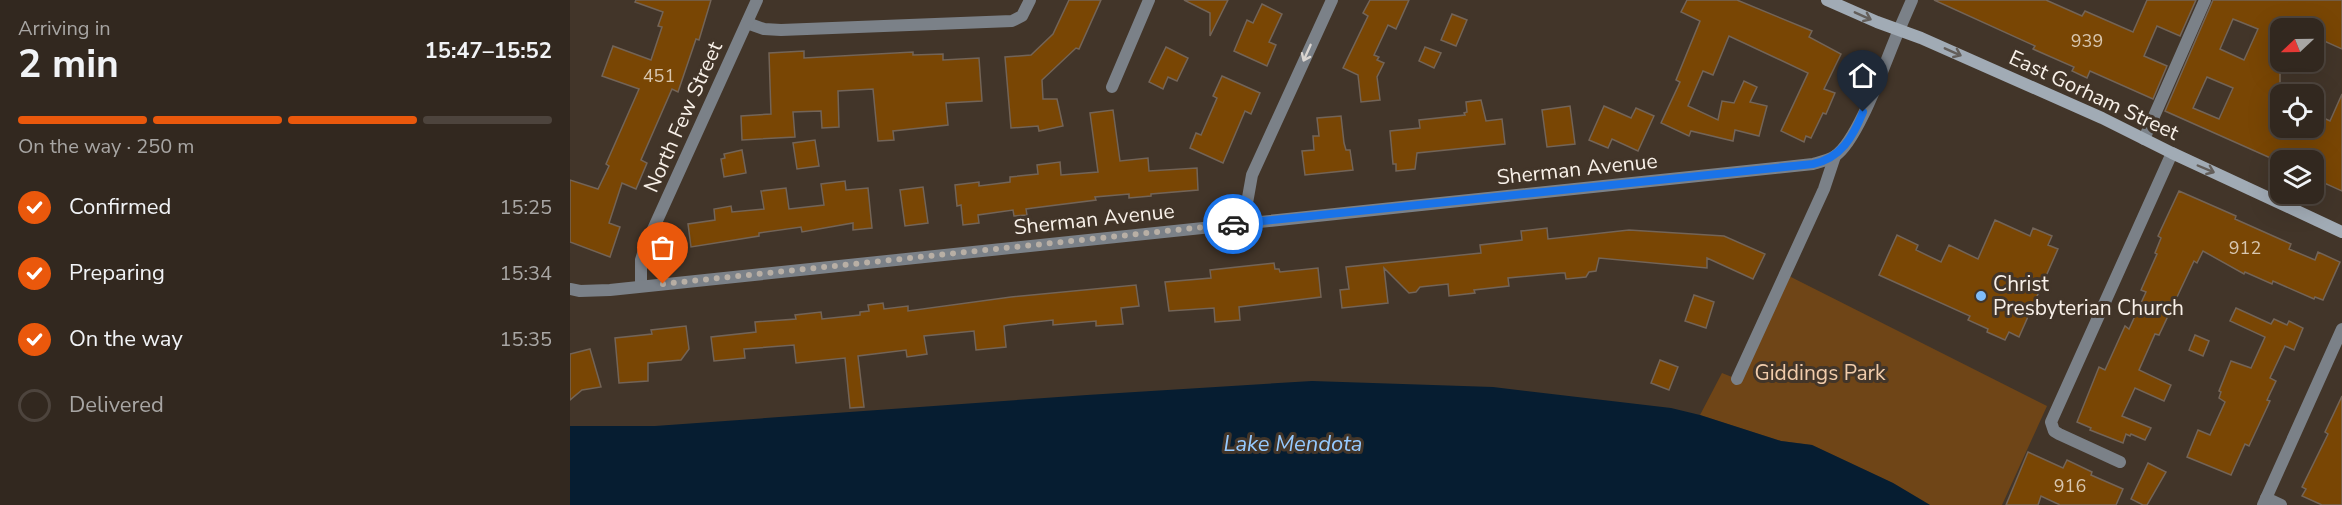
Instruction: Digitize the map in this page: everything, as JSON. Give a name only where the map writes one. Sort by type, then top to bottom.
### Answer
[{"type":"main road","name":"East Gorham Street","points":[[1827,0],[2081,108],[2342,232]]},
{"type":"street","name":"North Few Street","points":[[641,286],[641,260],[645,247],[757,0]]},
{"type":"street","points":[[747,23],[764,29],[781,30],[1012,21],[1022,16],[1030,0]]},
{"type":"street","points":[[1112,87],[1149,0]]},
{"type":"street","points":[[1248,222],[1247,203],[1252,175],[1332,0]]},
{"type":"street","points":[[1737,379],[1824,189],[1835,156],[1843,149],[1858,125],[1912,0]]},
{"type":"street","points":[[2144,139],[2205,0]]},
{"type":"street","points":[[2120,462],[2059,434],[2054,431],[2051,422],[2172,153]]},
{"type":"street","name":"Sherman Avenue","points":[[570,289],[596,291],[1813,164],[1835,156]]},
{"type":"street","points":[[2281,505],[2264,502],[2342,329]]},
{"type":"green space","name":"Giddings Park","points":[[1785,274],[2047,406],[2002,505],[1930,505],[1893,483],[1812,445],[1781,441],[1700,415],[1722,373],[1737,379]]},
{"type":"water","name":"Lake Mendota","points":[[1312,381],[1493,387],[1671,408],[1781,441],[1812,445],[1893,483],[1930,505],[570,505],[570,426],[655,426]]},
{"type":"building","points":[[636,0],[711,0],[699,40],[696,39],[678,92],[672,89],[641,160],[647,163],[636,189],[622,183],[609,223],[620,227],[610,257],[570,242],[570,180],[598,189],[609,166],[606,164],[639,89],[602,76],[613,46],[651,60],[662,27],[658,26],[663,12],[635,2]]},
{"type":"building","points":[[1069,0],[1101,0],[1079,49],[1076,48],[1042,80],[1043,99],[1057,99],[1063,126],[1039,131],[1038,126],[1011,128],[1005,57],[1031,55],[1053,34]]},
{"type":"building","points":[[1184,0],[1228,0],[1210,36],[1210,13]]},
{"type":"building","points":[[1370,0],[1409,0],[1396,29],[1388,25],[1374,55],[1379,57],[1377,60],[1384,63],[1377,77],[1380,100],[1361,102],[1358,75],[1343,68],[1368,16],[1363,13]]},
{"type":"building","points":[[1687,0],[1737,0],[1812,31],[1809,37],[1841,54],[1824,89],[1835,93],[1826,114],[1823,113],[1811,138],[1806,136],[1804,142],[1781,131],[1808,73],[1729,36],[1713,75],[1703,71],[1688,106],[1718,120],[1722,101],[1734,103],[1744,81],[1757,87],[1750,102],[1767,106],[1759,136],[1735,130],[1733,141],[1691,131],[1689,136],[1661,123],[1680,82],[1676,80],[1700,21],[1681,12]]},
{"type":"building","points":[[1934,0],[2046,0],[2082,16],[2085,11],[2133,32],[2147,0],[2196,0],[2180,36],[2157,26],[2144,56],[2167,66],[2153,99],[2090,71],[2087,78],[2072,71],[2074,67],[2033,49],[2035,46]]},
{"type":"building","points":[[2213,0],[2342,0],[2342,49],[2324,41],[2324,18],[2270,18],[2270,72],[2280,72],[2280,84],[2270,84],[2270,138],[2324,138],[2324,118],[2330,121],[2342,94],[2342,191],[2324,183],[2324,150],[2270,150],[2270,158],[2165,111]],"holes":[[[2233,19],[2258,29],[2244,60],[2220,49]],[[2207,77],[2233,88],[2219,119],[2193,108]]]},
{"type":"building","points":[[1262,4],[1282,14],[1269,42],[1276,45],[1267,66],[1234,51],[1247,20],[1253,23]]},
{"type":"building","points":[[1452,14],[1467,20],[1456,46],[1441,40]]},
{"type":"building","points":[[1166,47],[1188,58],[1177,81],[1168,77],[1163,89],[1149,82]]},
{"type":"building","points":[[1425,47],[1441,53],[1434,68],[1419,61]]},
{"type":"building","points":[[804,51],[804,58],[913,52],[913,55],[943,54],[943,60],[979,58],[982,101],[946,103],[948,125],[893,131],[894,140],[878,141],[873,89],[838,91],[839,127],[822,128],[821,111],[793,112],[795,137],[742,140],[741,116],[771,114],[769,53]]},
{"type":"building","points":[[1222,76],[1260,93],[1251,114],[1245,111],[1223,163],[1190,148],[1196,133],[1201,135],[1217,98],[1213,96]]},
{"type":"building","points":[[1481,100],[1486,121],[1502,119],[1505,144],[1417,153],[1415,169],[1396,171],[1396,164],[1393,164],[1390,131],[1420,128],[1419,120],[1465,115],[1466,102]]},
{"type":"building","points":[[1570,106],[1575,144],[1547,147],[1542,110]]},
{"type":"building","points":[[1604,106],[1631,118],[1636,108],[1654,116],[1638,151],[1612,139],[1608,148],[1589,140]]},
{"type":"building","points":[[1113,110],[1120,161],[1148,158],[1149,171],[1197,168],[1198,190],[1129,198],[1129,194],[1095,197],[1096,200],[1026,209],[1027,215],[1014,216],[1013,210],[978,215],[979,223],[963,225],[961,205],[957,206],[955,185],[979,182],[979,186],[1010,182],[1010,177],[1038,174],[1037,165],[1060,162],[1061,175],[1098,172],[1090,113]]},
{"type":"building","points":[[1341,116],[1344,143],[1346,150],[1350,150],[1353,170],[1305,175],[1302,151],[1314,150],[1313,136],[1319,136],[1317,118]]},
{"type":"building","points":[[815,140],[819,166],[797,169],[793,143]]},
{"type":"building","points":[[742,150],[746,173],[724,177],[721,159],[725,158],[724,154]]},
{"type":"building","points":[[845,181],[846,190],[868,188],[872,228],[853,230],[853,223],[802,232],[801,227],[691,247],[688,224],[715,220],[714,209],[731,206],[732,212],[764,209],[761,191],[786,188],[789,209],[824,205],[821,184]]},
{"type":"building","points":[[923,187],[928,223],[905,226],[900,190]]},
{"type":"building","points":[[2179,191],[2291,244],[2289,249],[2315,260],[2318,252],[2340,262],[2323,300],[2315,297],[2314,299],[2273,281],[2272,284],[2245,272],[2244,274],[2203,251],[2197,263],[2194,261],[2159,335],[2155,334],[2139,370],[2171,385],[2164,401],[2135,388],[2122,416],[2151,428],[2145,440],[2126,434],[2123,443],[2090,430],[2091,428],[2077,422],[2099,367],[2105,370],[2125,326],[2129,329],[2146,292],[2141,290],[2157,254],[2155,253],[2161,238],[2158,236]]},
{"type":"building","name":"Christ Presbyterian Church","points":[[1995,220],[2030,236],[2033,228],[2052,236],[2048,245],[2058,249],[2019,337],[2009,332],[2005,340],[1968,320],[1970,316],[1879,275],[1897,235],[1918,245],[1916,250],[1941,262],[1949,245],[1978,259]]},
{"type":"building","points":[[1547,228],[1548,239],[1629,230],[1724,236],[1765,254],[1753,279],[1707,258],[1707,268],[1599,258],[1596,271],[1589,272],[1586,277],[1566,279],[1565,273],[1561,273],[1508,278],[1509,286],[1474,290],[1475,293],[1449,296],[1448,284],[1420,287],[1416,292],[1409,293],[1384,268],[1388,303],[1342,308],[1340,290],[1349,289],[1346,267],[1481,253],[1480,245],[1522,240],[1521,231]]},
{"type":"building","points":[[1274,263],[1275,269],[1279,269],[1280,272],[1318,268],[1321,297],[1239,307],[1240,320],[1215,322],[1214,308],[1169,311],[1165,282],[1211,278],[1210,270]]},
{"type":"building","points":[[1136,285],[1139,306],[1121,308],[1123,324],[1096,326],[1096,321],[1053,325],[1053,320],[1008,325],[1004,326],[1006,347],[976,350],[974,331],[924,336],[927,354],[907,357],[906,350],[858,356],[864,407],[850,408],[845,358],[796,363],[794,345],[744,349],[745,358],[714,361],[711,337],[756,332],[755,322],[796,319],[795,315],[821,312],[822,319],[860,315],[860,312],[869,311],[868,305],[883,303],[884,309],[908,306],[908,311],[1011,297]]},
{"type":"building","points":[[1694,295],[1714,302],[1706,328],[1685,321]]},
{"type":"building","points":[[2236,308],[2271,324],[2274,319],[2287,325],[2289,321],[2303,328],[2294,350],[2285,346],[2270,378],[2276,381],[2267,400],[2270,401],[2249,446],[2245,444],[2231,475],[2187,457],[2198,430],[2210,435],[2225,402],[2219,398],[2221,392],[2219,391],[2231,361],[2251,368],[2265,337],[2230,321]]},
{"type":"building","points":[[686,326],[689,349],[681,360],[648,363],[648,381],[619,383],[615,338],[652,334],[651,330]]},
{"type":"building","points":[[2195,335],[2209,341],[2203,356],[2189,350]]},
{"type":"building","points":[[590,349],[601,387],[582,390],[570,400],[570,354]]},
{"type":"building","points":[[1660,360],[1678,367],[1669,390],[1651,383]]},
{"type":"building","points":[[2342,396],[2342,505],[2322,505],[2302,496],[2306,489],[2302,487],[2328,434],[2325,432]]},
{"type":"building","points":[[2028,452],[2063,468],[2067,460],[2092,472],[2091,475],[2123,489],[2116,505],[2060,505],[2041,496],[2038,505],[2006,505]]},
{"type":"building","points":[[2148,463],[2166,472],[2147,505],[2143,505],[2131,499]]},
{"type":"way so far","points":[[663,284],[1233,224]]},
{"type":"place","name":"Christ Presbyterian Church","points":[[1981,296]]},
{"type":"route","points":[[1233,224],[1813,164],[1835,156],[1843,149],[1863,112]]}]
